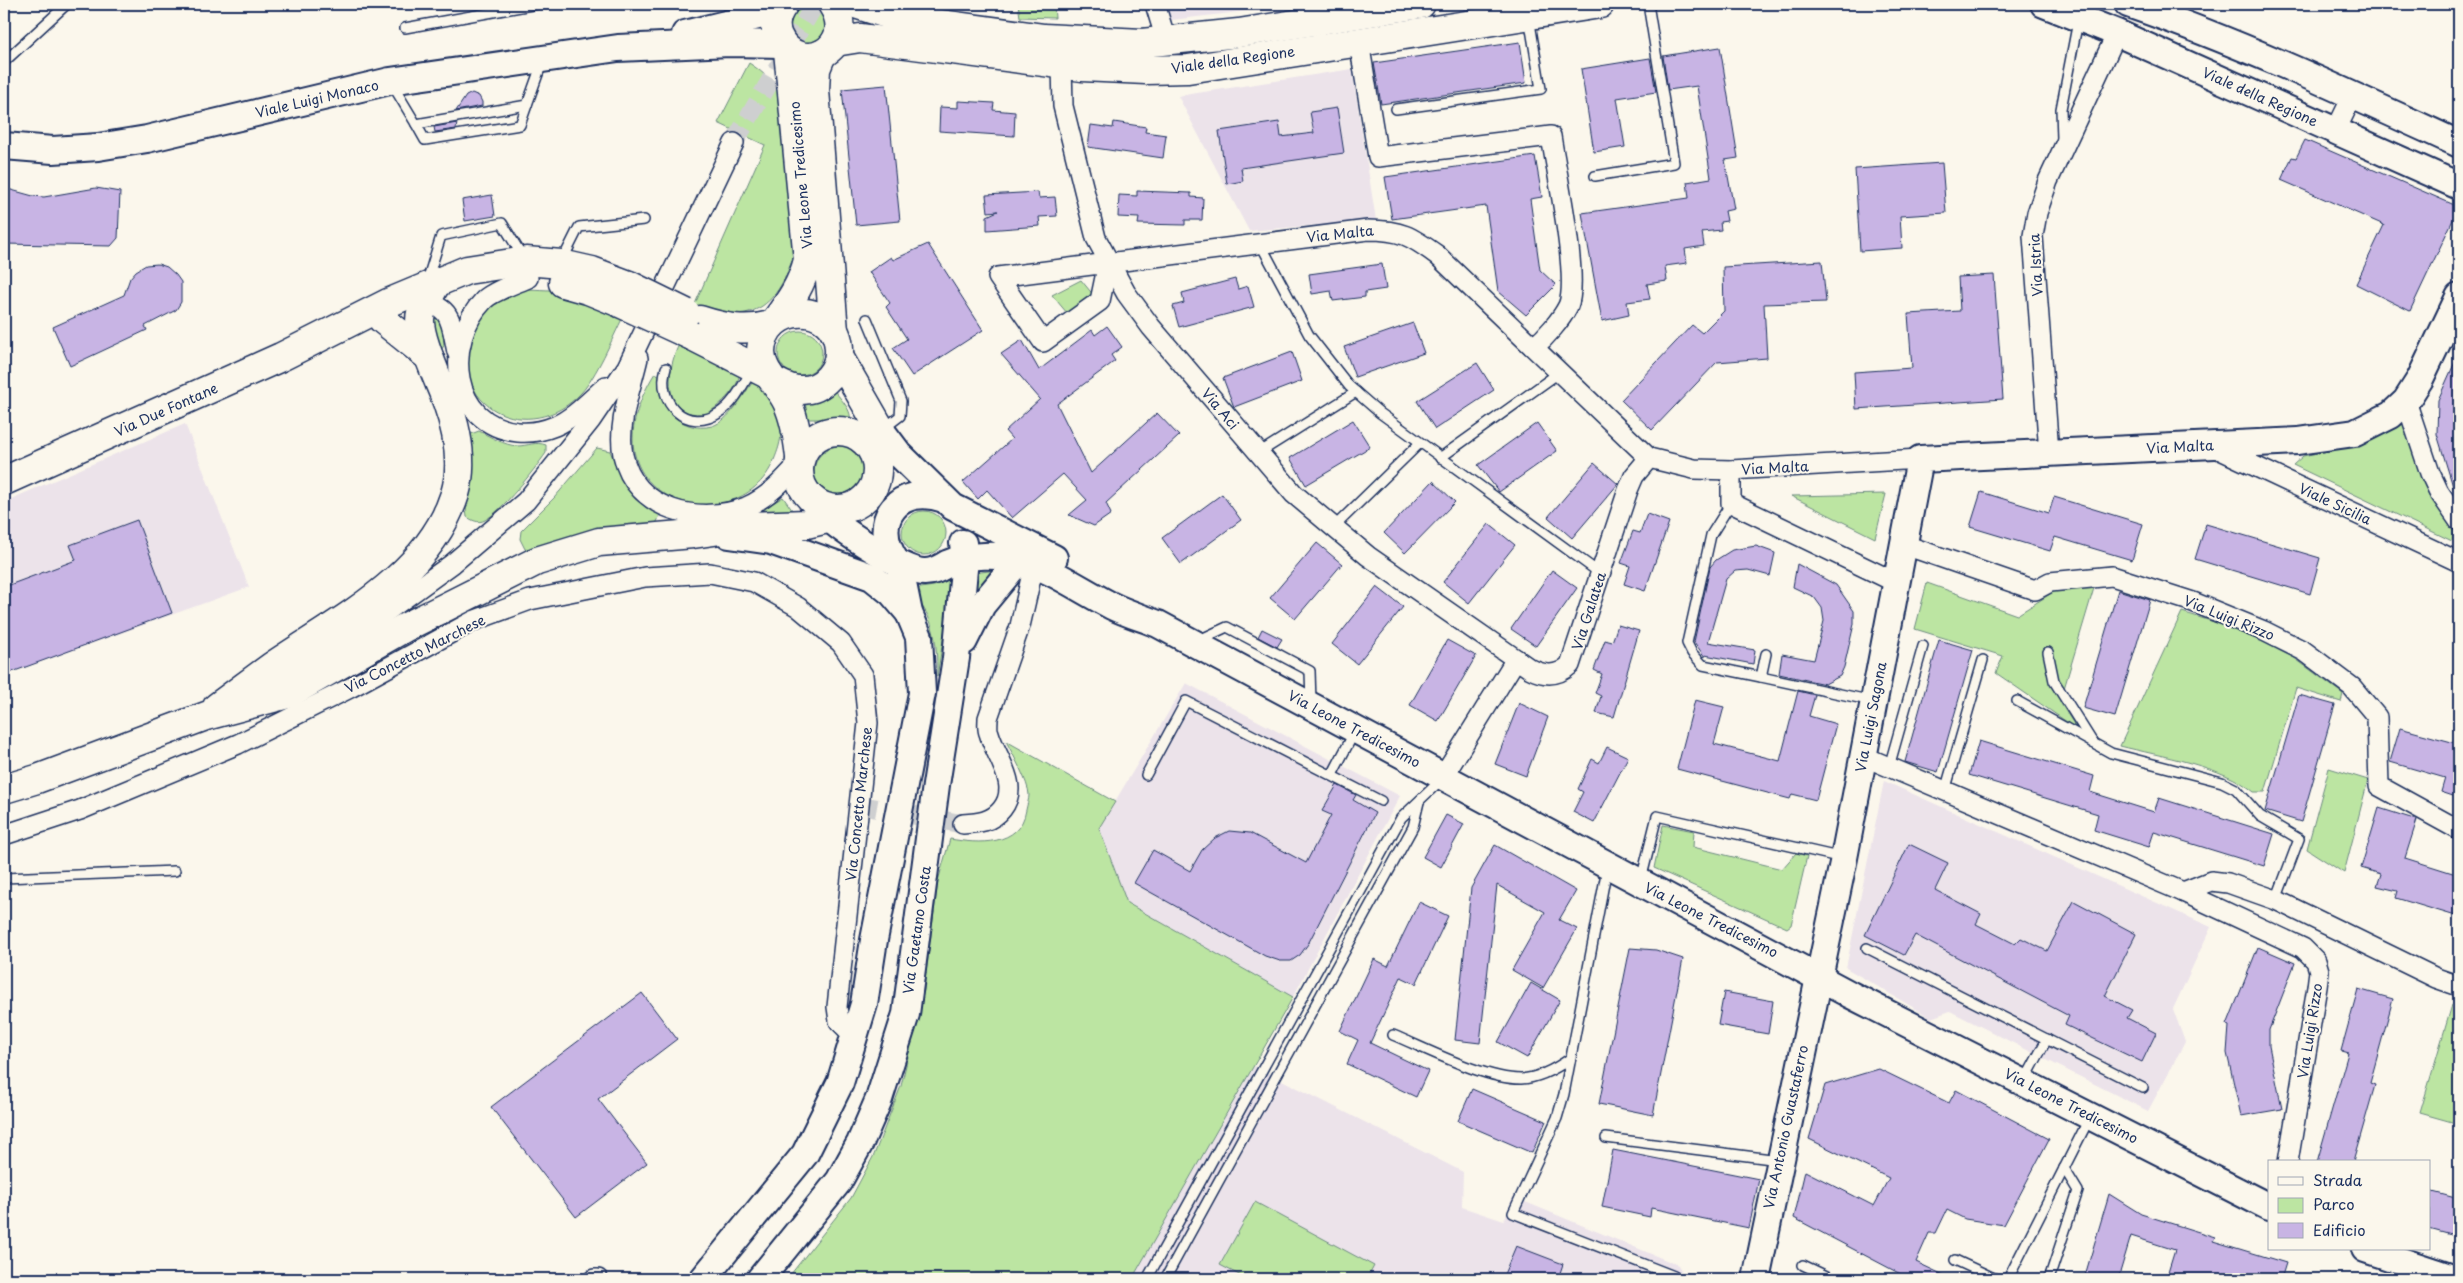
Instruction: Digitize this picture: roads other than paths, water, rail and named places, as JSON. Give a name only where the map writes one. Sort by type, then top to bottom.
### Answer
[{"type":"main road","name":"Via Leone Tredicesimo","points":[[832,4],[840,23],[829,48],[816,69],[815,90],[837,344]]},
{"type":"main road","name":"Viale della Regione","points":[[855,4],[899,18],[1044,38],[1142,43],[1239,33],[1357,9],[1421,4]]},
{"type":"main road","name":"Viale della Regione","points":[[785,48],[797,56],[807,57],[860,38],[1062,64],[1146,70],[1188,69],[1528,14],[1566,6],[1600,4]]},
{"type":"main road","name":"Via Leone Tredicesimo","points":[[774,322],[795,295],[803,279],[808,260],[785,48],[776,28],[782,7]]},
{"type":"main road","name":"Via Due Fontane","points":[[4,481],[423,292],[467,270],[527,270],[560,264],[592,271],[625,294]]},
{"type":"main road","name":"Via Due Fontane","points":[[527,270],[555,281],[588,290],[625,294]]},
{"type":"main road","points":[[206,716],[271,667],[389,588],[431,542],[455,494],[460,459],[454,422],[421,336],[420,324],[423,292]]},
{"type":"main road","name":"Via Due Fontane","points":[[326,336],[384,320],[423,292]]},
{"type":"main road","points":[[625,294],[696,328],[766,375],[789,388],[802,390],[815,387],[827,380],[835,370],[837,344]]},
{"type":"main road","points":[[696,328],[757,329],[788,314],[808,313],[826,321],[878,441]]},
{"type":"main road","points":[[384,320],[431,359]]},
{"type":"main road","points":[[774,322],[765,334],[761,355],[766,375],[788,402],[794,422],[800,484],[828,509]]},
{"type":"main road","points":[[799,461],[807,445],[818,436],[830,431],[844,431],[878,441]]},
{"type":"main road","points":[[4,789],[37,779],[206,716],[288,694],[404,628],[538,561],[599,542],[693,534],[748,526],[808,524],[828,509],[857,505],[866,498],[873,488],[877,477],[874,453],[867,443],[878,441]]},
{"type":"street","points":[[1155,4],[1166,40]]},
{"type":"street","name":"Viale della Regione","points":[[2027,4],[2061,11],[2116,33],[2459,186]]},
{"type":"street","points":[[2128,4],[2199,28],[2353,95],[2459,144]]},
{"type":"street","points":[[632,47],[782,7]]},
{"type":"street","name":"Via Istria","points":[[2049,453],[2033,236],[2037,213],[2063,149],[2116,33]]},
{"type":"street","points":[[1359,42],[1378,157],[1550,136],[1573,274],[1568,305],[1543,340],[1534,347]]},
{"type":"street","points":[[632,47],[730,43],[785,48]]},
{"type":"street","name":"Viale Luigi Monaco","points":[[4,146],[52,150],[98,148],[390,81],[632,47]]},
{"type":"street","name":"Via Aci","points":[[1062,64],[1062,106],[1096,238],[1108,263],[1150,327],[1257,454],[1294,494],[1368,556],[1516,659]]},
{"type":"street","points":[[2336,130],[2353,95]]},
{"type":"street","points":[[206,716],[282,678],[372,622],[492,532],[526,501],[561,460],[627,367],[734,143]]},
{"type":"street","name":"Via Malta","points":[[1108,263],[1100,301],[1043,342],[998,277],[1260,243],[1368,230],[1392,230],[1417,240],[1437,255],[1649,458],[1694,469],[1731,470],[2298,441],[2355,433],[2391,415],[2406,401],[2420,379],[2459,297]]},
{"type":"street","points":[[458,358],[467,322],[485,298],[527,270]]},
{"type":"street","points":[[423,292],[448,314],[458,358],[460,381],[469,404],[481,418],[503,430],[529,433],[555,426],[581,408],[627,367]]},
{"type":"street","points":[[645,332],[623,417],[622,442],[623,456],[633,478],[650,497],[671,510],[684,514],[722,513],[747,506],[775,489],[799,461]]},
{"type":"street","points":[[2406,401],[2430,474],[2439,492],[2459,521]]},
{"type":"street","points":[[878,441],[949,503],[960,517],[963,529],[959,554]]},
{"type":"street","name":"Viale Sicilia","points":[[2211,445],[2459,562]]},
{"type":"street","name":"Via Galatea","points":[[1516,659],[1538,673],[1547,675],[1564,671],[1570,664],[1628,490],[1634,476],[1649,458]]},
{"type":"street","name":"Via Luigi Sagona","points":[[1819,976],[1898,583],[1920,459]]},
{"type":"street","points":[[1731,470],[1731,503],[1898,583]]},
{"type":"street","points":[[703,1279],[805,1154],[840,1083],[864,1004],[874,940],[922,693],[919,637],[909,613],[897,562],[887,548],[884,534],[886,520],[893,508],[904,499],[917,494],[931,494],[1121,594],[1158,624]]},
{"type":"street","points":[[828,509],[853,536],[911,570],[925,572],[938,570],[959,554],[1003,556],[1027,562],[1114,607],[1158,624]]},
{"type":"street","points":[[693,534],[746,536],[771,541],[864,574],[872,577],[892,593],[909,613]]},
{"type":"street","name":"Via Luigi Rizzo","points":[[1905,545],[2036,590],[2050,582],[2112,576],[2193,602],[2264,631],[2304,651],[2352,687],[2377,717],[2379,786],[2459,830]]},
{"type":"street","name":"Via Gaetano Costa","points":[[760,1279],[839,1181],[860,1143],[879,1099],[906,1014],[936,785],[956,658],[959,554]]},
{"type":"street","points":[[956,658],[982,605],[1027,562]]},
{"type":"street","points":[[963,824],[978,824],[996,817],[1008,802],[1008,781],[988,733],[988,718],[1020,626],[1027,562]]},
{"type":"street","name":"Via Concetto Marchese","points":[[4,835],[80,810],[238,744],[350,688],[473,621],[530,600],[645,577],[710,574],[754,582],[798,607],[841,643],[863,675],[868,723],[837,1008],[839,1021],[854,1036]]},
{"type":"street","name":"Via Leone Tredicesimo","points":[[1158,624],[1640,883],[1819,976],[1850,995],[2268,1206]]},
{"type":"street","points":[[1444,777],[1516,659]]},
{"type":"street","name":"Via Luigi Rizzo","points":[[1863,756],[2183,892],[2303,948],[2316,961],[2319,971],[2288,1160]]},
{"type":"street","points":[[2183,892],[2211,881],[2228,883],[2276,900],[2436,978],[2459,986]]},
{"type":"street","name":"Via Antonio Guastaferro","points":[[1756,1279],[1819,976]]},
{"type":"street","points":[[2368,1250],[2456,1279]]},
{"type":"lane","points":[[4,62],[67,4]]},
{"type":"lane","points":[[405,28],[537,4]]},
{"type":"lane","points":[[1595,176],[1674,163],[1648,4]]},
{"type":"lane","points":[[2061,11],[2063,149]]},
{"type":"lane","points":[[1396,109],[1541,89],[1528,14]]},
{"type":"lane","points":[[390,81],[425,140],[520,125],[544,59]]},
{"type":"lane","points":[[416,124],[527,105]]},
{"type":"lane","points":[[560,264],[580,227],[644,220]]},
{"type":"lane","points":[[423,292],[441,236],[502,223],[527,270]]},
{"type":"lane","points":[[1260,243],[1309,335],[1356,392],[1440,458],[1601,574]]},
{"type":"lane","points":[[867,319],[901,401],[900,416],[878,441]]},
{"type":"lane","points":[[666,368],[663,384],[664,393],[671,406],[685,416],[702,420],[713,416],[766,375]]},
{"type":"lane","points":[[1440,458],[1560,372]]},
{"type":"lane","points":[[1257,454],[1356,392]]},
{"type":"lane","points":[[1333,528],[1420,443]]},
{"type":"lane","points":[[1731,503],[1711,535],[1687,643],[1692,653],[1703,665],[1874,702]]},
{"type":"lane","points":[[1889,767],[1923,646]]},
{"type":"lane","points":[[2048,652],[2054,681],[2093,743]]},
{"type":"lane","points":[[1760,677],[1766,654]]},
{"type":"lane","points":[[1945,791],[1983,660]]},
{"type":"lane","points":[[1146,775],[1186,701],[1382,801]]},
{"type":"lane","points":[[2017,702],[2111,753],[2222,782],[2236,789],[2260,816],[2298,839],[2276,900]]},
{"type":"lane","points":[[1332,776],[1356,730]]},
{"type":"lane","points":[[1148,1279],[1401,818],[1444,777]]},
{"type":"lane","points":[[1165,1279],[1413,827],[1419,802]]},
{"type":"lane","points":[[1640,883],[1656,816],[1844,858]]},
{"type":"lane","points":[[1608,865],[1571,1058],[1557,1118],[1513,1212],[1674,1276],[1676,1279]]},
{"type":"lane","points":[[4,878],[175,871]]},
{"type":"lane","points":[[1867,948],[2143,1088]]},
{"type":"lane","points":[[1393,1035],[1483,1072],[1522,1079],[1554,1070],[1571,1058]]},
{"type":"lane","points":[[2024,1082],[2047,1039]]},
{"type":"lane","points":[[2008,1279],[2090,1116]]},
{"type":"lane","points":[[1606,1138],[1780,1160]]},
{"type":"lane","points":[[2049,1279],[2078,1191],[2064,1168]]},
{"type":"lane","points":[[1955,1260],[1996,1279]]},
{"type":"lane","points":[[1803,1265],[1832,1279]]},
{"type":"tunnel","points":[[734,143],[815,4]]},
{"type":"tunnel","points":[[858,805],[963,824]]}]
